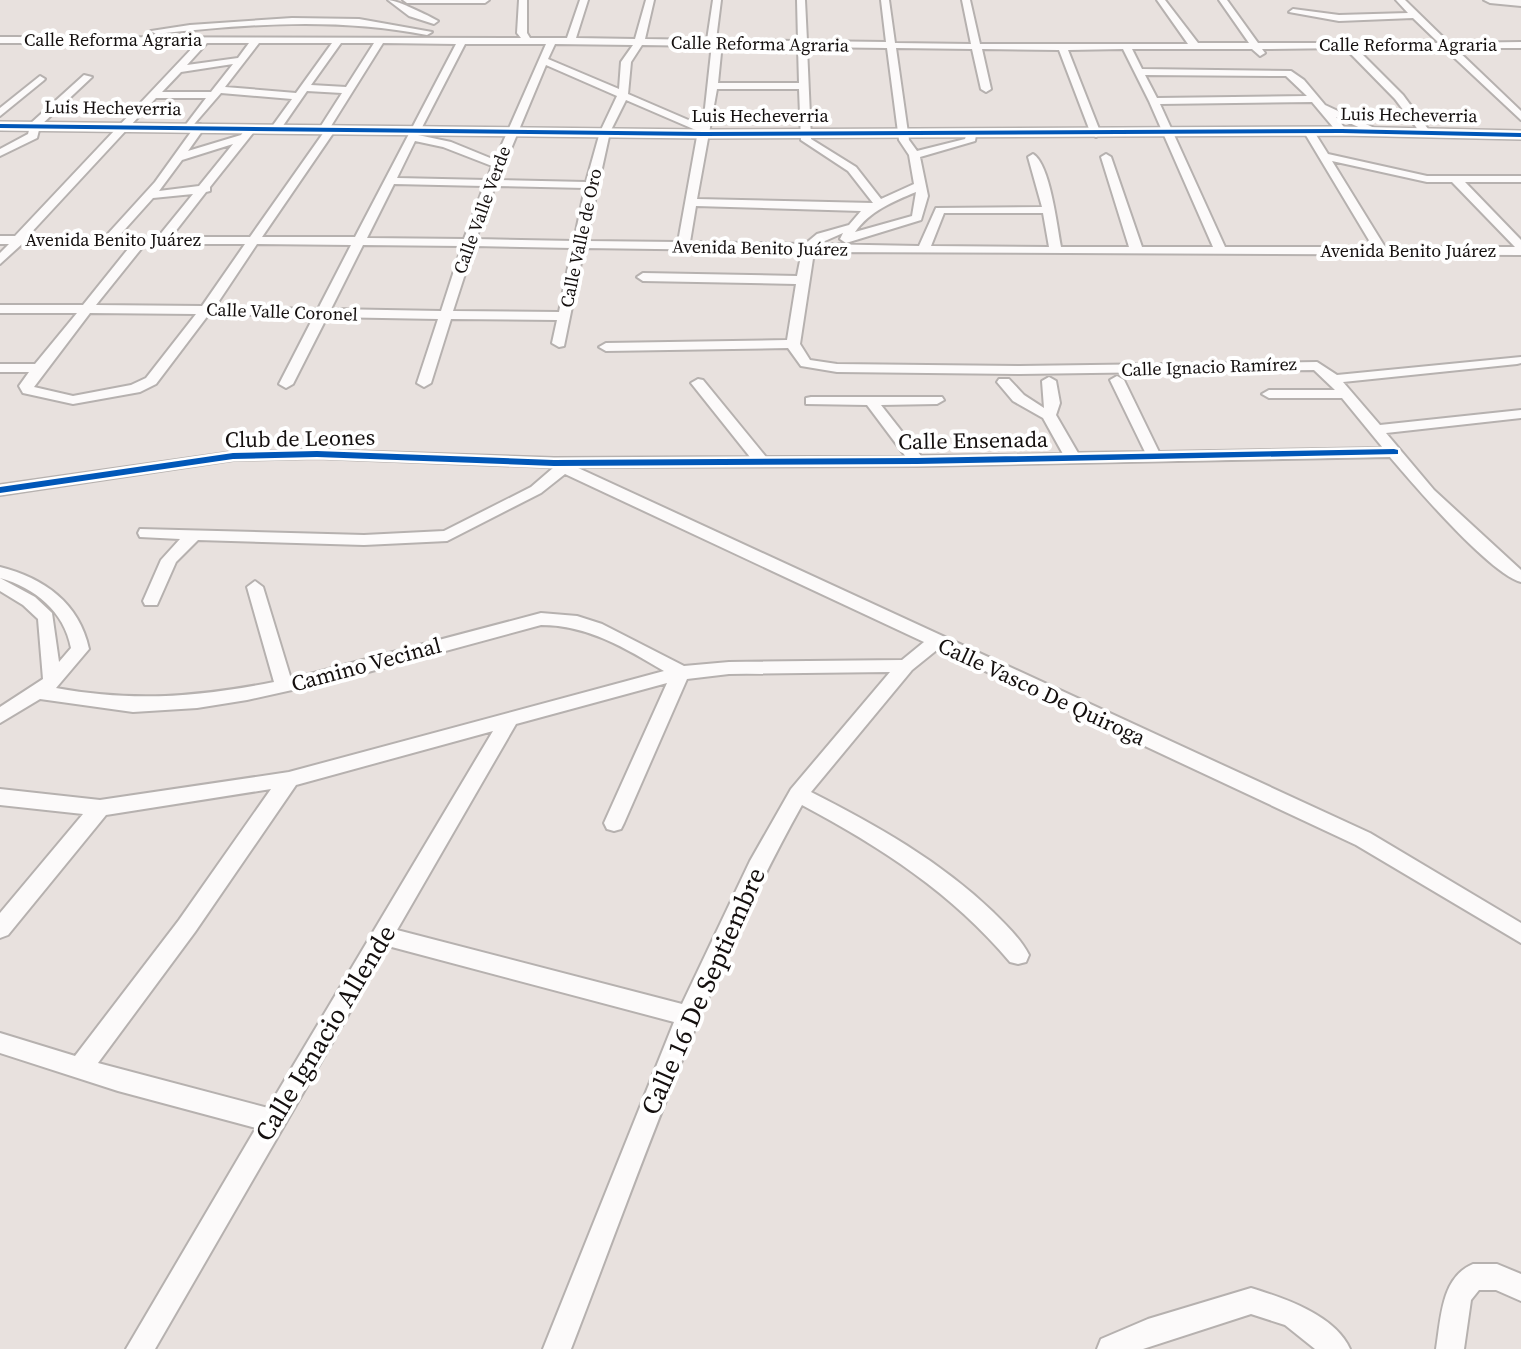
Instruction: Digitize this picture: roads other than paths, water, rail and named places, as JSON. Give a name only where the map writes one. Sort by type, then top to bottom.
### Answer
[{"type":"street","points":[[392,0],[412,14],[434,21]]},
{"type":"street","points":[[407,0],[485,0]]},
{"type":"street","points":[[523,0],[522,33],[528,42]]},
{"type":"street","points":[[571,41],[584,0]]},
{"type":"street","name":"Calle Valle de Oro","points":[[559,343],[577,245],[605,132],[623,95],[626,62],[639,43],[650,0]]},
{"type":"street","points":[[683,247],[703,132],[709,117],[716,53],[711,44],[717,0]]},
{"type":"street","points":[[801,0],[808,143],[838,158],[862,178],[874,206]]},
{"type":"street","points":[[885,0],[903,133],[914,155],[920,186],[921,208],[917,218]]},
{"type":"street","points":[[966,0],[986,89]]},
{"type":"street","points":[[1161,0],[1194,45]]},
{"type":"street","points":[[1223,0],[1274,71]]},
{"type":"street","points":[[1400,0],[1521,117]]},
{"type":"street","points":[[1490,0],[1521,3]]},
{"type":"street","points":[[65,40],[247,20],[361,22],[424,37],[442,1]]},
{"type":"street","points":[[1284,1],[1302,23]]},
{"type":"street","points":[[1293,12],[1339,18],[1415,15]]},
{"type":"street","points":[[1311,35],[1320,46]]},
{"type":"street","name":"Calle Reforma Agraria","points":[[0,40],[380,41],[424,37],[461,42],[804,45],[1521,45]]},
{"type":"street","points":[[0,260],[204,41]]},
{"type":"street","points":[[109,240],[181,157],[194,127],[256,41]]},
{"type":"street","points":[[276,128],[338,41]]},
{"type":"street","points":[[141,241],[39,368],[26,386],[28,390],[73,400],[135,389],[151,381],[255,241],[328,129],[347,90],[380,41]]},
{"type":"street","points":[[286,384],[393,181],[461,42]]},
{"type":"street","name":"Calle Valle Verde","points":[[424,383],[468,244],[511,131],[551,42]]},
{"type":"street","points":[[1125,45],[1141,72],[1220,250]]},
{"type":"street","points":[[1347,45],[1399,97],[1426,133]]},
{"type":"street","points":[[1062,46],[1096,134]]},
{"type":"street","points":[[179,69],[243,60]]},
{"type":"street","points":[[543,60],[703,132]]},
{"type":"street","points":[[1141,72],[1288,73],[1342,131]]},
{"type":"street","points":[[0,153],[33,136],[28,125],[87,77]]},
{"type":"street","points":[[0,113],[40,79]]},
{"type":"street","points":[[712,86],[805,86]]},
{"type":"street","points":[[156,95],[347,90]]},
{"type":"street","points":[[1503,99],[1521,99]]},
{"type":"street","points":[[1154,101],[1317,102],[1378,132]]},
{"type":"street","name":"Luis Hecheverria","points":[[2,135],[28,125],[194,127],[249,132],[276,128],[328,129],[414,134],[511,131],[971,135],[1342,131],[1521,135]]},
{"type":"street","points":[[181,157],[249,132]]},
{"type":"street","points":[[161,241],[249,132]]},
{"type":"street","points":[[1309,132],[1381,250]]},
{"type":"street","points":[[414,134],[450,142],[459,150],[499,165]]},
{"type":"street","points":[[914,155],[962,145],[970,141],[971,135]]},
{"type":"street","points":[[1033,157],[1045,192],[1055,250]]},
{"type":"street","points":[[1106,157],[1136,249]]},
{"type":"street","points":[[1327,157],[1427,179],[1521,179]]},
{"type":"street","points":[[1456,180],[1521,249]]},
{"type":"street","points":[[393,181],[591,185]]},
{"type":"street","points":[[689,202],[874,206],[920,186]]},
{"type":"street","points":[[150,195],[206,189]]},
{"type":"street","points":[[846,239],[874,206]]},
{"type":"street","points":[[606,347],[793,344],[808,249],[812,241],[820,237],[846,239],[940,210],[1047,210]]},
{"type":"street","points":[[923,250],[940,210]]},
{"type":"street","name":"Avenida Benito Juárez","points":[[0,240],[360,241],[808,249],[846,239],[923,250],[1521,249]]},
{"type":"street","points":[[643,277],[805,280]]},
{"type":"street","name":"Calle Valle Coronel","points":[[0,309],[206,310],[444,317],[564,316]]},
{"type":"street","name":"Calle Ignacio Ramírez","points":[[793,344],[806,363],[837,368],[1019,370],[1301,364],[1323,368],[1440,504],[1509,570],[1521,577]]},
{"type":"street","points":[[1334,379],[1517,360]]},
{"type":"street","points":[[0,368],[39,368]]},
{"type":"street","points":[[1117,380],[1154,456]]},
{"type":"street","points":[[1049,381],[1053,403],[1049,415]]},
{"type":"street","points":[[1004,382],[1014,395],[1049,415],[1073,458]]},
{"type":"street","points":[[698,383],[761,461]]},
{"type":"street","points":[[1269,394],[1346,394]]},
{"type":"street","points":[[811,401],[937,400]]},
{"type":"street","points":[[872,402],[917,461]]},
{"type":"street","points":[[1375,430],[1521,414]]},
{"type":"street","name":"Calle Ensenada","points":[[558,466],[1394,452]]},
{"type":"street","name":"Club de Leones","points":[[0,490],[233,456],[317,454],[558,466]]},
{"type":"street","points":[[146,533],[364,540],[447,536],[536,490],[558,466]]},
{"type":"street","name":"Calle Vasco De Quiroga","points":[[558,466],[1363,839],[1521,934]]},
{"type":"street","points":[[151,601],[169,560],[192,536]]},
{"type":"street","points":[[0,572],[32,582],[47,593],[59,605],[79,637],[80,649],[45,687],[0,716]]},
{"type":"street","points":[[0,584],[29,601],[46,617],[45,687]]},
{"type":"street","points":[[255,587],[284,686]]},
{"type":"street","name":"Camino Vecinal","points":[[45,687],[107,703],[145,705],[199,701],[284,686],[557,617],[599,631],[681,673]]},
{"type":"street","points":[[0,797],[100,808],[289,779],[681,673],[729,668],[906,666],[935,642]]},
{"type":"street","name":"Calle 16 De Septiembre","points":[[557,1349],[688,1016],[760,861],[798,794],[906,666]]},
{"type":"street","points":[[614,823],[681,673]]},
{"type":"street","name":"Calle Ignacio Allende","points":[[140,1349],[511,717]]},
{"type":"street","points":[[80,1068],[187,926],[289,779]]},
{"type":"street","points":[[798,794],[918,859],[995,925],[1018,955]]},
{"type":"street","points":[[0,929],[100,808]]},
{"type":"street","points":[[383,936],[688,1016]]},
{"type":"street","points":[[0,1043],[272,1121]]},
{"type":"street","points":[[1450,1349],[1459,1294],[1473,1277],[1497,1277],[1521,1288]]},
{"type":"street","points":[[1111,1349],[1173,1324],[1251,1301],[1293,1314],[1336,1349]]}]
